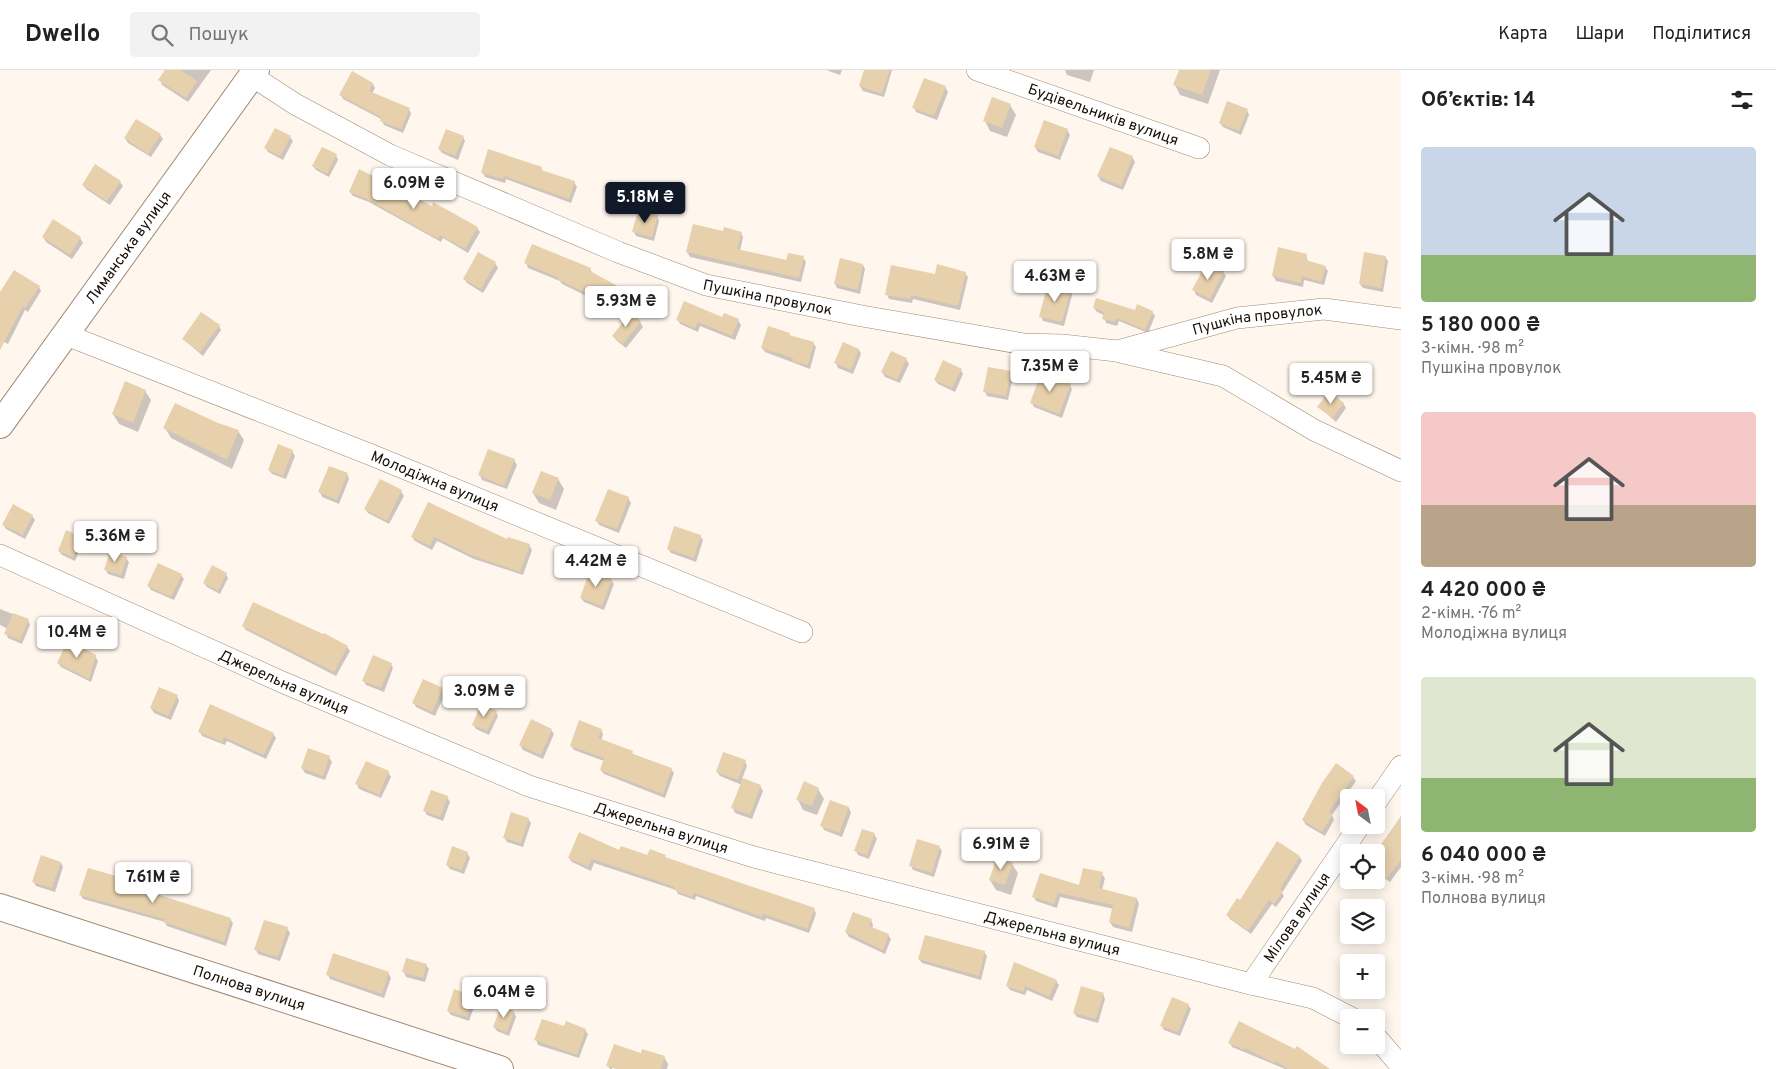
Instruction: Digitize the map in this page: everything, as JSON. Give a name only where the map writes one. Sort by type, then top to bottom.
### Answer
[{"type":"street","name":"Будівельників вулиця","points":[[978,70],[1199,148]]},
{"type":"street","name":"Лиманська вулиця","points":[[0,425],[254,73]]},
{"type":"street","name":"Пушкіна провулок","points":[[254,73],[295,104],[390,155],[618,252],[706,285],[862,316],[1024,344],[1117,351],[1223,376],[1314,430],[1401,471]]},
{"type":"street","name":"Пушкіна провулок","points":[[1117,351],[1247,317],[1324,309],[1401,319]]},
{"type":"street","name":"Молодіжна вулиця","points":[[64,334],[374,456],[802,632]]},
{"type":"street","name":"Джерельна вулиця","points":[[0,555],[282,682],[529,786],[754,856],[1251,984],[1313,998],[1340,1012]]},
{"type":"street","points":[[1385,789],[1401,766]]},
{"type":"street","name":"Мілова вулиця","points":[[1251,984],[1354,834]]},
{"type":"street","name":"Полнова вулиця","points":[[0,907],[500,1069]]},
{"type":"street","points":[[1385,1047],[1401,1066]]},
{"type":"building","points":[[165,70],[180,70],[197,81],[186,98],[158,80]]},
{"type":"building","points":[[864,70],[890,70],[882,94],[859,86]]},
{"type":"building","points":[[1179,70],[1211,70],[1202,95],[1173,85]]},
{"type":"building","points":[[352,71],[373,83],[369,91],[410,108],[401,129],[380,121],[381,117],[339,95]]},
{"type":"building","points":[[924,78],[946,86],[934,116],[912,108]]},
{"type":"building","points":[[992,97],[1011,104],[1002,128],[983,121]]},
{"type":"building","points":[[1227,101],[1248,109],[1239,131],[1219,123]]},
{"type":"building","points":[[136,119],[161,134],[148,154],[124,138]]},
{"type":"building","points":[[1044,120],[1068,129],[1058,156],[1034,147]]},
{"type":"building","points":[[275,128],[291,136],[280,156],[264,148]]},
{"type":"building","points":[[446,129],[464,136],[455,156],[438,149]]},
{"type":"building","points":[[322,147],[337,154],[327,174],[312,166]]},
{"type":"building","points":[[1110,147],[1133,156],[1121,186],[1097,176]]},
{"type":"building","points":[[488,149],[542,167],[541,170],[575,181],[569,199],[504,176],[503,179],[481,173]]},
{"type":"building","points":[[95,164],[121,181],[107,201],[82,185]]},
{"type":"building","points":[[359,169],[432,206],[433,202],[478,227],[465,249],[440,235],[438,239],[365,198],[349,192]]},
{"type":"building","points":[[638,211],[658,215],[652,237],[632,232]]},
{"type":"building","points":[[53,219],[81,237],[70,255],[42,237]]},
{"type":"building","points":[[693,224],[723,231],[724,227],[742,232],[737,249],[786,260],[788,253],[804,256],[799,278],[686,252]]},
{"type":"building","points":[[532,244],[591,268],[590,271],[623,289],[610,312],[591,301],[593,296],[558,280],[559,278],[524,263]]},
{"type":"building","points":[[1278,247],[1307,254],[1306,260],[1326,266],[1321,282],[1302,276],[1301,283],[1272,276]]},
{"type":"building","points":[[478,252],[496,262],[481,289],[463,279]]},
{"type":"building","points":[[1364,252],[1386,256],[1381,288],[1359,284]]},
{"type":"building","points":[[840,258],[863,264],[858,290],[834,284]]},
{"type":"building","points":[[1207,262],[1224,271],[1210,299],[1192,290]]},
{"type":"building","points":[[937,264],[966,272],[958,306],[911,295],[910,299],[885,295],[891,265],[935,274]]},
{"type":"building","points":[[14,270],[40,286],[25,308],[23,306],[0,350],[0,292]]},
{"type":"building","points":[[1048,283],[1071,289],[1062,322],[1039,317]]},
{"type":"building","points":[[1096,298],[1135,310],[1137,304],[1153,311],[1145,330],[1117,318],[1115,322],[1102,319],[1104,312],[1093,308]]},
{"type":"building","points":[[684,301],[722,317],[724,313],[739,319],[732,336],[698,322],[695,328],[676,320]]},
{"type":"building","points":[[201,312],[220,325],[200,352],[182,339]]},
{"type":"building","points":[[630,313],[641,321],[623,344],[612,336]]},
{"type":"building","points":[[768,326],[790,333],[789,335],[814,342],[808,365],[792,361],[793,358],[761,348]]},
{"type":"building","points":[[843,342],[859,349],[851,370],[834,363]]},
{"type":"building","points":[[891,351],[907,358],[897,380],[881,372]]},
{"type":"building","points":[[943,360],[962,369],[952,388],[934,380]]},
{"type":"building","points":[[988,367],[1011,371],[1006,396],[983,392]]},
{"type":"building","points":[[1041,373],[1071,384],[1059,414],[1030,403]]},
{"type":"building","points":[[125,381],[146,390],[133,423],[112,414]]},
{"type":"building","points":[[1329,391],[1344,403],[1333,418],[1317,407]]},
{"type":"building","points":[[175,403],[218,423],[239,430],[227,460],[163,428]]},
{"type":"building","points":[[278,444],[293,450],[283,476],[268,470]]},
{"type":"building","points":[[488,449],[515,459],[504,486],[478,475]]},
{"type":"building","points":[[329,466],[348,473],[337,500],[318,492]]},
{"type":"building","points":[[541,471],[559,478],[550,500],[532,493]]},
{"type":"building","points":[[380,479],[402,490],[387,521],[364,509]]},
{"type":"building","points":[[608,489],[629,497],[617,529],[595,521]]},
{"type":"building","points":[[428,502],[507,539],[508,537],[530,544],[520,572],[471,555],[434,537],[430,546],[411,537]]},
{"type":"building","points":[[13,504],[33,515],[23,535],[2,525]]},
{"type":"building","points":[[674,526],[701,535],[694,558],[667,549]]},
{"type":"building","points":[[66,530],[82,537],[73,557],[58,551]]},
{"type":"building","points":[[110,551],[127,557],[121,575],[104,570]]},
{"type":"building","points":[[158,563],[182,574],[171,597],[147,586]]},
{"type":"building","points":[[212,565],[227,573],[218,591],[203,583]]},
{"type":"building","points":[[590,570],[612,579],[602,606],[580,598]]},
{"type":"building","points":[[253,602],[324,633],[348,646],[334,672],[242,626]]},
{"type":"building","points":[[13,613],[29,619],[20,640],[4,634]]},
{"type":"building","points":[[68,640],[96,655],[89,679],[57,663]]},
{"type":"building","points":[[373,655],[392,663],[381,688],[362,681]]},
{"type":"building","points":[[423,679],[443,688],[432,712],[412,703]]},
{"type":"building","points":[[159,687],[178,695],[168,716],[150,708]]},
{"type":"building","points":[[210,704],[274,733],[264,755],[224,737],[222,742],[198,732]]},
{"type":"building","points":[[481,704],[497,711],[487,731],[472,725]]},
{"type":"building","points":[[531,719],[552,729],[541,755],[519,745]]},
{"type":"building","points":[[579,720],[602,729],[598,738],[633,751],[632,754],[672,768],[663,794],[600,770],[604,758],[570,746]]},
{"type":"building","points":[[308,748],[330,756],[323,776],[301,768]]},
{"type":"building","points":[[723,752],[746,760],[738,780],[716,772]]},
{"type":"building","points":[[366,761],[389,771],[379,795],[355,784]]},
{"type":"building","points":[[1336,763],[1354,776],[1345,789],[1340,789],[1340,796],[1329,812],[1333,814],[1322,832],[1302,820],[1322,783]]},
{"type":"building","points":[[743,778],[761,785],[750,815],[731,808]]},
{"type":"building","points":[[804,781],[819,788],[812,806],[796,800]]},
{"type":"building","points":[[431,790],[448,796],[440,817],[423,811]]},
{"type":"building","points":[[830,800],[849,807],[839,833],[820,826]]},
{"type":"building","points":[[511,812],[529,818],[521,843],[503,838]]},
{"type":"building","points":[[1401,817],[1401,860],[1387,878],[1385,877],[1385,844],[1381,844]]},
{"type":"building","points":[[862,829],[875,833],[867,855],[854,851]]},
{"type":"building","points":[[579,832],[619,850],[621,846],[647,855],[650,849],[666,855],[665,857],[815,908],[807,929],[763,914],[762,917],[694,893],[692,897],[674,890],[675,887],[592,859],[588,867],[568,858]]},
{"type":"building","points":[[917,839],[940,846],[932,873],[909,866]]},
{"type":"building","points":[[1277,841],[1300,856],[1280,889],[1283,891],[1274,904],[1269,900],[1248,931],[1226,915],[1237,898],[1240,900]]},
{"type":"building","points":[[452,846],[468,852],[462,870],[446,865]]},
{"type":"building","points":[[41,855],[61,862],[52,888],[32,882]]},
{"type":"building","points":[[997,857],[1013,863],[1005,885],[989,880]]},
{"type":"building","points":[[88,868],[148,885],[147,891],[231,918],[224,942],[163,922],[164,919],[79,895]]},
{"type":"building","points":[[1083,868],[1103,872],[1099,888],[1137,898],[1129,928],[1109,922],[1113,905],[1058,893],[1054,904],[1032,897],[1040,873],[1079,885]]},
{"type":"building","points":[[853,912],[872,919],[869,926],[889,934],[883,950],[845,932]]},
{"type":"building","points":[[264,920],[288,927],[278,957],[254,950]]},
{"type":"building","points":[[925,935],[985,951],[979,976],[918,959]]},
{"type":"building","points":[[333,953],[389,972],[382,994],[326,975]]},
{"type":"building","points":[[406,958],[427,964],[423,978],[402,972]]},
{"type":"building","points":[[1014,962],[1057,980],[1049,997],[1025,986],[1023,992],[1006,986]]},
{"type":"building","points":[[1081,986],[1104,993],[1096,1019],[1073,1013]]},
{"type":"building","points":[[454,989],[474,996],[467,1017],[447,1011]]},
{"type":"building","points":[[1172,997],[1189,1004],[1178,1032],[1160,1026]]},
{"type":"building","points":[[501,1006],[514,1011],[507,1032],[493,1027]]},
{"type":"building","points":[[542,1019],[564,1026],[566,1021],[586,1029],[577,1055],[534,1040]]},
{"type":"building","points":[[1239,1021],[1295,1049],[1297,1046],[1330,1069],[1288,1069],[1245,1048],[1244,1050],[1228,1043]]},
{"type":"building","points":[[614,1044],[641,1053],[642,1049],[665,1056],[661,1069],[616,1069],[606,1066]]}]
